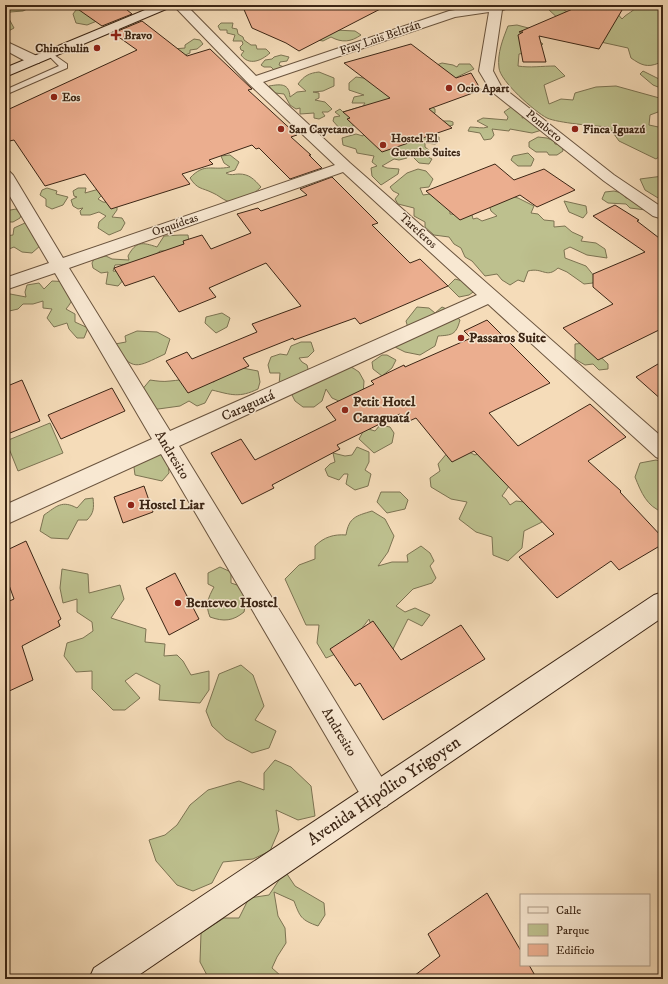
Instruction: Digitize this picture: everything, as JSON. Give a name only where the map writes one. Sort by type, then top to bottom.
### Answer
[{"type":"street","points":[[5,61],[141,5]]},
{"type":"street","points":[[5,73],[167,5]]},
{"type":"street","name":"Tareferos","points":[[179,5],[254,81],[345,166],[663,451]]},
{"type":"street","name":"Fray Luis Beltrán","points":[[254,81],[453,14],[500,6]]},
{"type":"street","name":"Pombero","points":[[500,6],[486,71],[496,88],[609,178],[659,213],[663,214]]},
{"type":"street","points":[[5,45],[34,60]]},
{"type":"street","name":"Orquídeas","points":[[5,284],[345,166]]},
{"type":"street","name":"Andresito","points":[[5,175],[60,264],[165,443],[377,796]]},
{"type":"street","name":"Caraguatá","points":[[5,515],[490,296]]},
{"type":"street","name":"Avenida Hipólito Yrigoyen","points":[[105,979],[663,603]]},
{"type":"lane","points":[[5,93],[64,66],[50,54]]},
{"type":"green space","points":[[5,5],[35,5],[23,11],[10,12],[8,17],[14,28],[5,33]]},
{"type":"green space","points":[[572,5],[610,5],[622,19],[637,5],[655,5],[655,7],[663,8],[663,70],[659,63],[655,65],[641,64],[631,58],[628,48],[578,37],[547,8],[560,7],[578,20],[579,10]]},
{"type":"green space","points":[[76,10],[82,10],[97,21],[87,25],[76,23],[73,14]]},
{"type":"green space","points":[[221,23],[233,23],[232,28],[237,29],[238,34],[243,37],[244,40],[251,45],[256,45],[257,49],[266,49],[270,53],[255,61],[244,58],[241,55],[244,51],[241,50],[240,47],[243,44],[242,41],[233,41],[235,35],[227,33],[227,30],[220,30],[218,26]]},
{"type":"green space","points":[[517,25],[536,30],[539,41],[543,44],[535,51],[519,54],[518,66],[555,66],[565,76],[544,85],[549,104],[561,99],[573,100],[575,93],[596,87],[616,86],[663,99],[663,115],[658,112],[650,115],[649,125],[663,128],[663,154],[656,159],[619,141],[609,127],[552,120],[542,115],[527,103],[511,88],[501,74],[499,68],[502,41],[508,26]]},
{"type":"green space","points":[[335,30],[355,31],[361,35],[346,41],[331,37],[323,41],[312,39]]},
{"type":"green space","points":[[194,39],[200,40],[203,44],[197,49],[190,50],[190,53],[183,56],[173,49],[185,48],[185,45]]},
{"type":"green space","points":[[281,55],[289,57],[287,61],[280,62],[279,65],[284,67],[275,71],[271,67],[264,67],[261,65],[265,60]]},
{"type":"green space","points":[[442,63],[457,67],[459,64],[470,64],[474,69],[453,79],[434,66]]},
{"type":"green space","points":[[643,71],[663,80],[663,89],[653,85],[640,74]]},
{"type":"green space","points":[[319,72],[334,78],[334,86],[323,91],[313,92],[319,93],[319,98],[315,100],[325,102],[332,109],[328,112],[322,112],[325,116],[319,119],[314,118],[314,113],[300,114],[300,108],[296,109],[290,105],[284,94],[275,93],[269,86],[281,85],[286,87],[290,97],[297,92],[306,91],[298,84],[307,75]]},
{"type":"green space","points":[[356,77],[371,79],[427,104],[435,109],[435,113],[431,115],[441,121],[453,122],[453,125],[423,134],[439,137],[439,142],[435,144],[425,143],[425,147],[430,151],[424,155],[432,159],[429,164],[419,163],[408,152],[407,158],[399,160],[394,159],[382,166],[399,169],[398,174],[381,185],[372,176],[371,168],[377,166],[372,162],[374,156],[357,153],[356,149],[343,145],[342,138],[356,134],[363,136],[364,132],[356,125],[341,130],[333,121],[334,117],[340,116],[335,112],[340,109],[343,112],[363,106],[365,103],[352,103],[354,97],[364,95],[349,90],[349,83]]},
{"type":"green space","points":[[511,107],[523,114],[522,118],[526,117],[542,130],[532,133],[510,129],[509,131],[492,129],[494,135],[491,139],[484,140],[480,133],[468,131],[470,127],[488,127],[477,121],[483,118],[507,120],[508,117],[504,112]]},
{"type":"green space","points":[[538,137],[547,138],[554,141],[555,144],[562,145],[563,151],[557,155],[549,155],[547,152],[536,152],[529,147],[529,142]]},
{"type":"green space","points":[[528,153],[534,159],[531,166],[518,166],[511,160],[513,156]]},
{"type":"green space","points":[[230,155],[239,162],[235,170],[226,173],[231,175],[243,174],[249,176],[261,187],[250,196],[232,202],[200,188],[195,185],[190,178],[200,170],[230,167],[224,163],[221,156]]},
{"type":"green space","points":[[418,169],[426,171],[433,179],[429,187],[420,188],[423,195],[430,194],[450,207],[450,214],[472,215],[473,219],[477,218],[482,221],[497,216],[491,211],[489,205],[505,195],[518,198],[534,206],[531,213],[538,214],[544,220],[554,221],[554,227],[565,226],[572,232],[583,237],[581,241],[596,243],[605,249],[607,258],[587,255],[570,247],[564,250],[565,258],[586,266],[595,277],[593,283],[584,284],[567,272],[558,268],[550,273],[537,270],[528,271],[524,282],[518,280],[510,285],[502,280],[497,274],[485,276],[472,261],[465,257],[461,248],[454,244],[449,237],[434,235],[425,227],[425,222],[414,216],[414,208],[398,204],[395,199],[399,194],[393,191],[390,187],[407,173]]},
{"type":"green space","points":[[663,176],[663,201],[645,190],[640,179]]},
{"type":"green space","points":[[47,188],[57,191],[56,194],[68,197],[63,205],[52,209],[46,206],[46,199],[40,195],[42,190]]},
{"type":"green space","points":[[78,188],[86,188],[85,193],[99,189],[104,193],[98,199],[103,202],[117,203],[117,210],[112,217],[122,218],[125,223],[121,230],[109,235],[98,228],[99,222],[106,216],[99,212],[90,215],[81,215],[80,211],[83,208],[78,209],[73,206],[71,200],[77,197],[74,196],[73,191]]},
{"type":"green space","points":[[614,191],[622,193],[626,198],[630,198],[646,210],[630,208],[626,204],[608,203],[602,199],[605,192]]},
{"type":"green space","points":[[564,201],[586,206],[587,213],[583,218],[569,212]]},
{"type":"green space","points":[[16,209],[21,215],[20,218],[13,222],[5,222],[5,211]]},
{"type":"green space","points":[[25,223],[28,224],[41,245],[32,253],[22,252],[14,247],[9,249],[5,248],[5,236],[13,235],[14,228]]},
{"type":"green space","points":[[188,235],[189,242],[168,251],[160,251],[145,260],[115,265],[113,271],[123,272],[126,277],[118,286],[106,284],[108,272],[101,273],[93,268],[92,263],[94,259],[106,256],[112,259],[129,260],[128,256],[137,245],[147,244],[157,247],[164,236]]},
{"type":"green space","points":[[455,279],[470,283],[476,290],[469,295],[459,297],[448,286]]},
{"type":"green space","points":[[52,281],[74,282],[75,289],[73,296],[66,309],[75,314],[75,322],[88,328],[84,338],[77,338],[69,329],[67,323],[54,327],[47,318],[52,309],[43,308],[43,301],[33,304],[23,304],[18,309],[5,312],[5,293],[26,297],[25,292],[27,285],[39,283],[44,289]]},
{"type":"green space","points":[[417,307],[429,308],[435,313],[442,307],[449,310],[460,320],[457,329],[453,333],[438,336],[435,346],[420,355],[405,352],[395,347],[399,331],[408,328],[406,321]]},
{"type":"green space","points":[[222,313],[230,318],[227,327],[216,333],[205,323],[206,317]]},
{"type":"green space","points":[[137,331],[157,332],[170,339],[165,354],[148,362],[136,365],[126,360],[115,344],[126,342],[125,336]]},
{"type":"green space","points":[[301,342],[311,342],[314,351],[308,357],[299,358],[307,365],[309,373],[341,363],[353,368],[359,372],[364,381],[363,396],[341,402],[332,398],[326,389],[322,401],[314,407],[303,407],[295,401],[291,393],[279,385],[280,373],[270,373],[268,365],[271,357],[280,354],[287,355],[291,346]]},
{"type":"green space","points":[[586,343],[608,364],[608,369],[599,370],[593,364],[585,365],[575,359],[575,344]]},
{"type":"green space","points":[[382,355],[387,355],[396,360],[392,368],[382,376],[373,369],[372,362]]},
{"type":"green space","points":[[237,367],[258,371],[260,382],[258,389],[240,395],[212,390],[205,403],[197,406],[189,401],[180,406],[151,410],[141,391],[150,380],[165,381],[198,378],[214,382],[220,374]]},
{"type":"green space","points":[[50,423],[63,453],[18,471],[6,441]]},
{"type":"green space","points":[[380,425],[390,427],[394,433],[392,443],[374,453],[359,439],[365,428],[375,431]]},
{"type":"green space","points":[[357,447],[369,452],[369,462],[365,470],[371,474],[368,486],[355,490],[346,484],[348,474],[344,474],[339,480],[328,476],[325,469],[330,464],[335,462],[333,453],[345,456],[352,455]]},
{"type":"green space","points":[[463,449],[475,455],[487,450],[509,486],[502,496],[510,505],[516,501],[533,503],[540,513],[542,522],[524,531],[522,548],[508,561],[493,555],[492,537],[476,532],[459,519],[467,502],[451,499],[431,487],[430,478],[440,471],[438,464],[448,452]]},
{"type":"green space","points":[[164,452],[168,461],[169,473],[162,481],[135,475],[133,460]]},
{"type":"green space","points":[[656,460],[663,462],[663,512],[653,507],[645,498],[635,477],[640,463]]},
{"type":"green space","points":[[381,492],[400,492],[408,500],[405,509],[387,513],[377,502]]},
{"type":"green space","points":[[93,498],[91,515],[87,520],[78,520],[68,539],[51,538],[40,531],[44,515],[53,509],[63,504],[77,508],[85,499]]},
{"type":"green space","points":[[372,511],[385,519],[394,536],[388,552],[378,566],[392,562],[408,562],[407,555],[421,546],[430,553],[434,561],[430,566],[436,578],[432,583],[413,589],[396,606],[405,612],[415,608],[430,615],[422,626],[408,619],[393,649],[376,641],[369,619],[345,650],[326,658],[317,643],[319,625],[306,625],[285,579],[299,565],[315,559],[315,546],[318,543],[329,537],[346,535],[349,524],[354,518]]},
{"type":"green space","points":[[220,567],[231,572],[231,583],[243,587],[247,596],[244,612],[228,620],[220,620],[210,617],[207,605],[214,587],[208,584],[208,573]]},
{"type":"green space","points":[[62,569],[88,574],[89,593],[120,585],[124,599],[111,618],[146,629],[145,642],[165,644],[164,656],[177,655],[183,661],[191,675],[209,671],[209,690],[200,703],[159,700],[160,685],[136,673],[125,681],[140,698],[125,710],[113,710],[92,689],[92,671],[76,672],[64,656],[67,643],[83,638],[93,631],[92,622],[77,612],[77,599],[63,603],[60,588]]},
{"type":"green space","points":[[241,665],[253,675],[264,706],[255,720],[276,731],[269,748],[252,753],[226,739],[212,726],[206,711],[219,674]]},
{"type":"green space","points":[[275,760],[291,767],[311,786],[315,816],[298,820],[276,810],[279,830],[270,851],[253,859],[223,862],[212,883],[193,891],[177,885],[156,861],[149,840],[165,835],[177,825],[190,805],[208,790],[239,781],[264,790],[264,773]]},
{"type":"green space","points":[[285,871],[295,886],[324,903],[325,915],[318,926],[312,924],[302,917],[294,901],[274,892],[278,916],[285,928],[286,943],[272,968],[281,976],[294,979],[209,979],[200,962],[201,933],[224,918],[239,918],[249,898],[269,895]]},
{"type":"building","points":[[72,5],[121,5],[132,14],[102,26]]},
{"type":"building","points":[[242,5],[388,5],[299,51],[286,43],[252,28]]},
{"type":"building","points":[[582,5],[625,5],[599,49],[539,36],[546,62],[523,62],[518,35],[523,32],[519,32]]},
{"type":"building","points":[[142,21],[187,56],[210,49],[252,89],[248,90],[297,135],[291,137],[311,155],[309,155],[322,168],[290,179],[259,148],[256,149],[252,145],[209,160],[213,164],[182,174],[190,184],[111,209],[85,174],[45,186],[14,140],[5,142],[5,111],[137,50],[113,33]]},
{"type":"building","points":[[411,44],[456,78],[471,73],[481,90],[429,109],[452,128],[382,152],[347,119],[350,118],[343,112],[390,98],[344,63]]},
{"type":"building","points":[[495,164],[514,180],[544,169],[575,190],[537,207],[520,195],[460,220],[426,191]]},
{"type":"building","points":[[332,177],[378,223],[372,225],[410,263],[420,259],[448,286],[360,324],[355,318],[294,340],[293,338],[243,358],[249,366],[188,393],[166,361],[187,352],[192,359],[257,332],[252,324],[301,306],[266,263],[209,288],[216,297],[179,312],[154,276],[125,286],[114,268],[184,244],[183,241],[202,235],[211,249],[251,233],[237,214],[258,208],[261,211],[307,195],[300,189]]},
{"type":"building","points":[[615,205],[639,220],[637,221],[663,241],[663,328],[598,360],[563,328],[613,304],[593,287],[593,274],[645,252],[593,216]]},
{"type":"building","points":[[487,320],[550,383],[489,413],[518,446],[590,404],[626,437],[588,461],[621,491],[620,492],[663,538],[663,544],[619,570],[611,561],[557,598],[519,557],[554,534],[474,451],[452,462],[416,418],[407,422],[400,414],[337,445],[340,449],[272,485],[274,488],[242,504],[211,453],[241,439],[255,460],[336,420],[326,407],[374,384],[371,381],[404,365],[405,367],[471,338],[464,331]]},
{"type":"building","points":[[663,361],[663,401],[636,377]]},
{"type":"building","points":[[22,380],[40,421],[5,435],[5,387]]},
{"type":"building","points":[[112,388],[125,411],[61,439],[48,415]]},
{"type":"building","points":[[144,486],[153,512],[123,523],[114,497]]},
{"type":"building","points":[[26,541],[61,619],[58,621],[60,626],[22,646],[33,680],[5,693],[5,603],[14,599],[5,574],[5,551]]},
{"type":"building","points":[[175,573],[199,619],[169,635],[146,588]]},
{"type":"building","points":[[373,621],[401,660],[461,625],[485,659],[383,720],[360,683],[355,686],[330,649]]},
{"type":"building","points":[[487,893],[520,949],[520,966],[530,966],[537,979],[410,979],[440,956],[428,934]]},
{"type":"place","name":"Bravo","points":[[116,35]]},
{"type":"place","name":"Chinchulin","points":[[97,48]]},
{"type":"place","name":"Ocio Apart","points":[[449,88]]},
{"type":"place","name":"Eos","points":[[54,97]]},
{"type":"place","name":"San Cayetano","points":[[281,129]]},
{"type":"place","name":"Finca Iguazú","points":[[575,129]]},
{"type":"place","name":"Hostel El Guembe Suites","points":[[383,145]]},
{"type":"place","name":"Passaros Suite","points":[[461,338]]},
{"type":"place","name":"Petit Hotel Caraguatá","points":[[345,410]]},
{"type":"place","name":"Hostel Liar","points":[[131,505]]},
{"type":"place","name":"Benteveo Hostel","points":[[178,603]]}]
